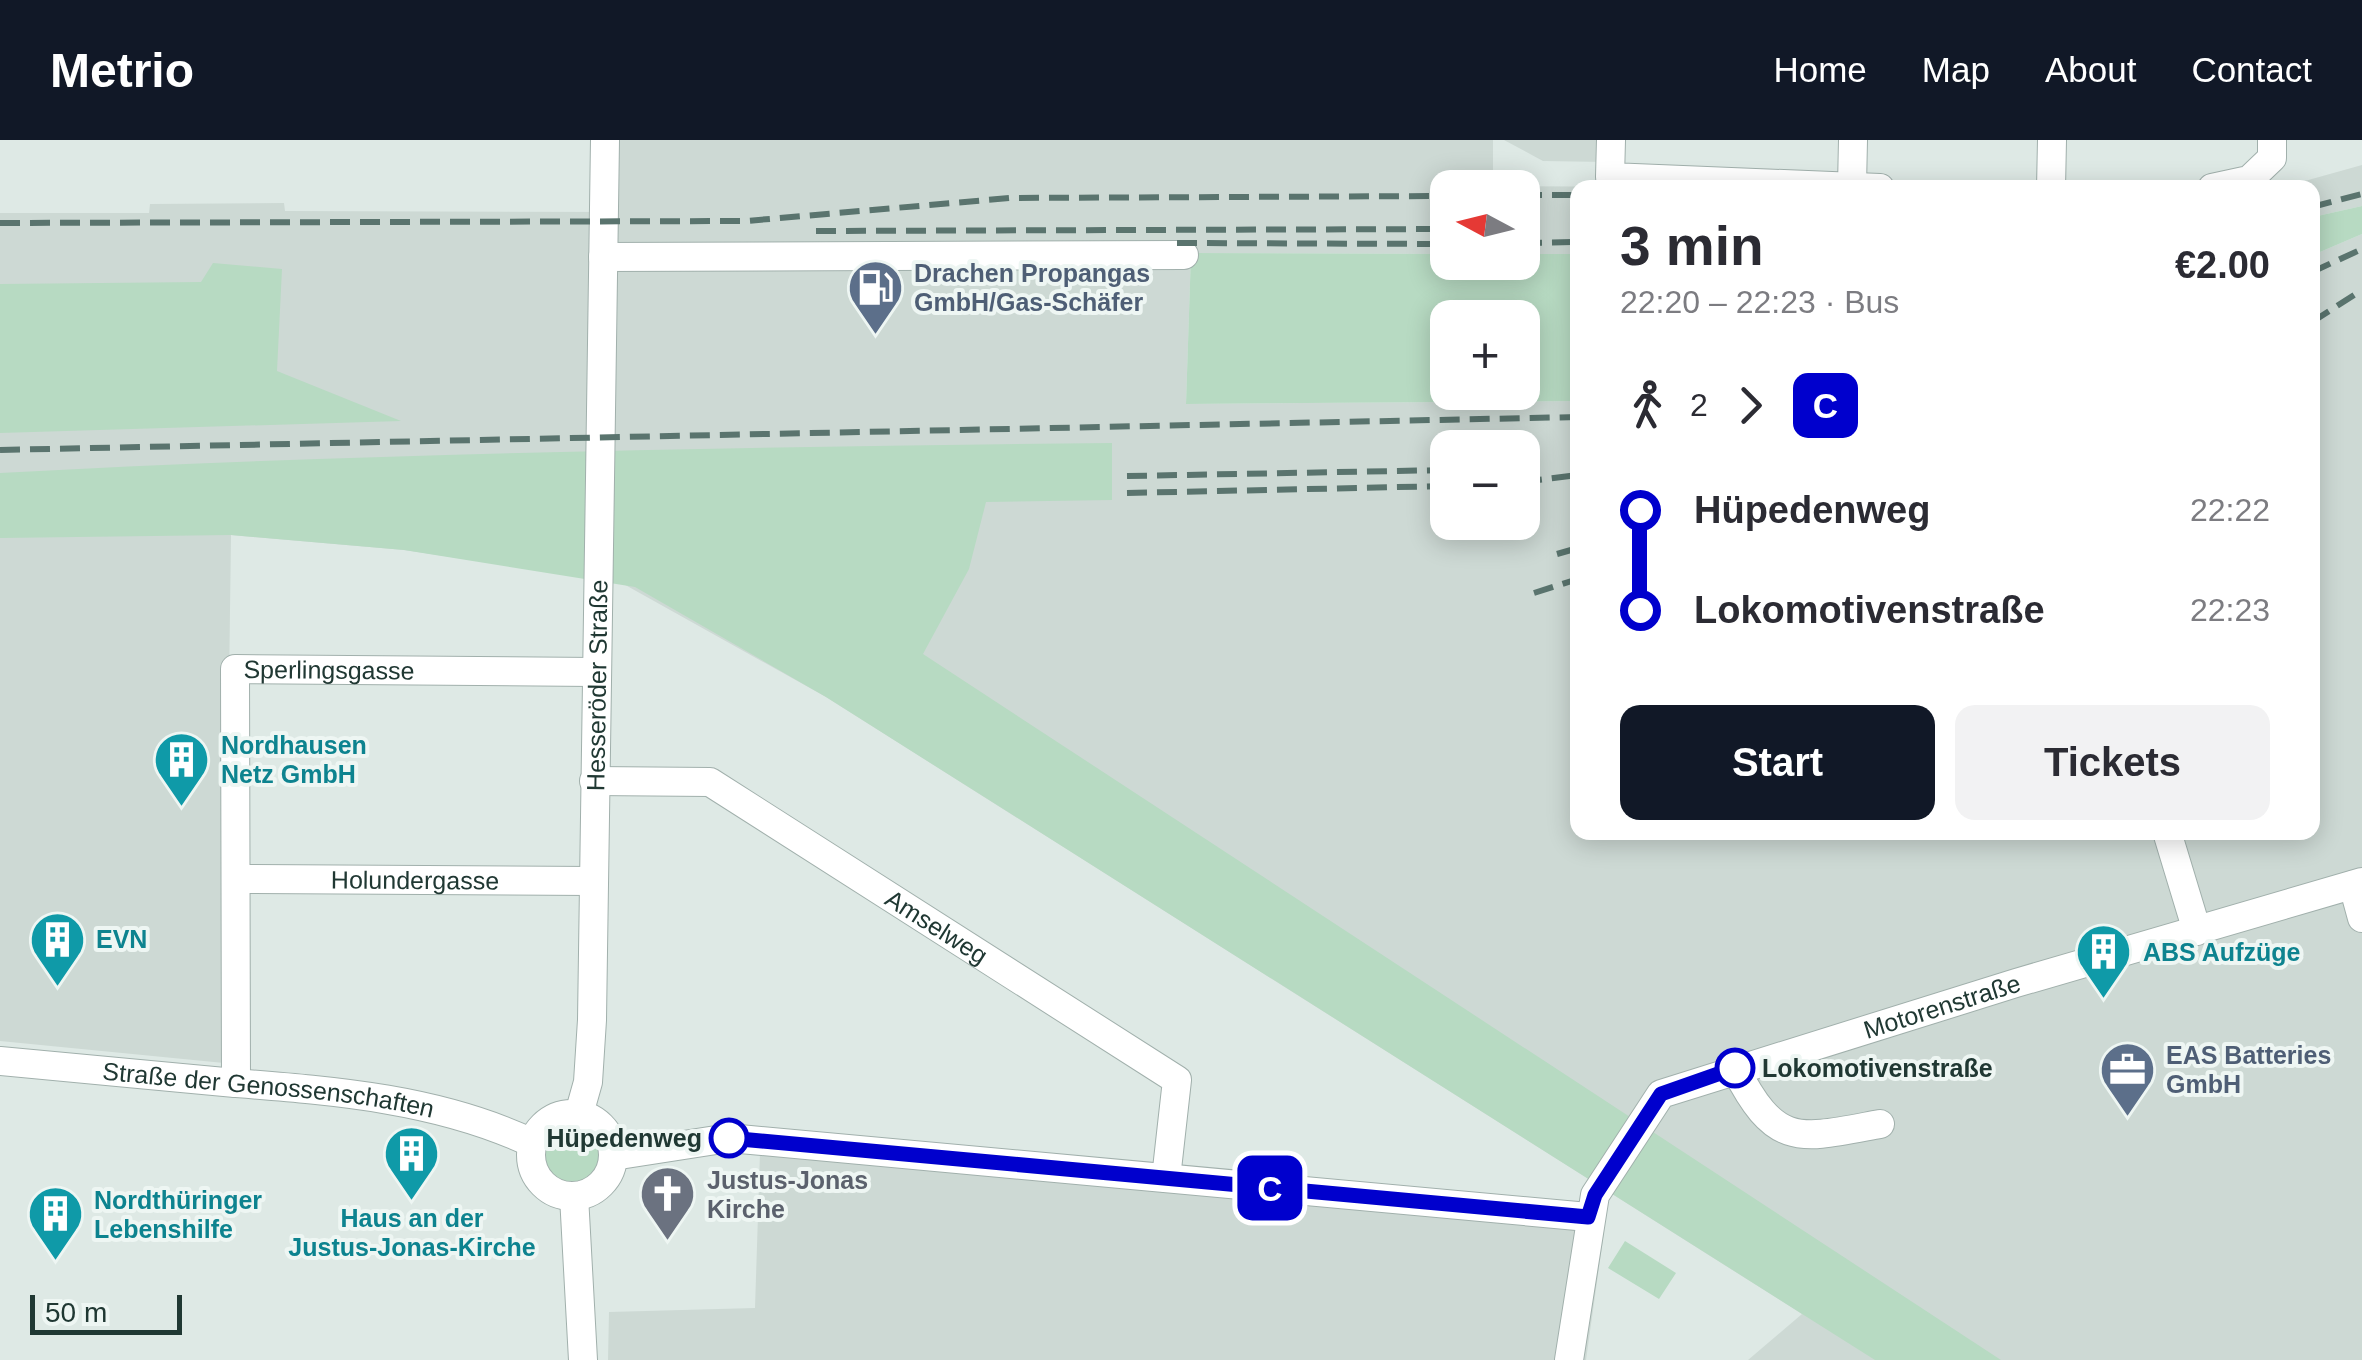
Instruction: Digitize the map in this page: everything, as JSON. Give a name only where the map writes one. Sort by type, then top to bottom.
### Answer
[{"type":"street","name":"Hesseröder Straße","points":[[579,1114],[588,1082],[592,1020],[605,140]]},
{"type":"street","points":[[1611,140],[1610,178],[1670,180]]},
{"type":"street","points":[[1852,180],[1853,140]]},
{"type":"street","points":[[2051,180],[2052,140]]},
{"type":"street","points":[[2249,180],[2272,158],[2272,140]]},
{"type":"street","points":[[603,257],[1184,255]]},
{"type":"street","name":"Sperlingsgasse","points":[[236,1083],[235,670],[595,672]]},
{"type":"street","name":"Amselweg","points":[[594,781],[710,782],[1177,1080],[1166,1178]]},
{"type":"street","points":[[2169,840],[2197,932]]},
{"type":"street","name":"Holundergasse","points":[[237,880],[592,881]]},
{"type":"street","points":[[2357,884],[2362,918]]},
{"type":"street","name":"Motorenstraße","points":[[1588,1217],[1595,1195],[1661,1094],[1736,1068],[2357,884]]},
{"type":"street","name":"Straße der Genossenschaften","points":[[0,1061],[344,1092],[499,1127],[532,1143]]},
{"type":"street","points":[[1736,1068],[1756,1110],[1782,1130],[1825,1134],[1880,1124]]},
{"type":"street","points":[[579,1114],[597,1122],[608,1134],[613,1156],[601,1184],[574,1196],[550,1190],[537,1177],[530,1158],[532,1143],[548,1121],[579,1114]]},
{"type":"street","points":[[613,1156],[729,1138],[1588,1217],[1570,1360]]},
{"type":"street","points":[[574,1196],[583,1360]]},
{"type":"shaded area","points":[[618,140],[1493,140],[1493,170],[1430,170],[1430,254],[1191,253],[1186,404],[1430,402],[1430,410],[1540,410],[1540,401],[1570,401],[1570,840],[2320,840],[2320,252],[2362,234],[2362,1360],[1748,1360],[1802,1314],[826,697],[620,582],[404,550],[231,535],[224,1063],[0,1041],[0,213],[149,213],[150,204],[284,203],[285,211],[617,212]]},
{"type":"shaded area","points":[[1504,140],[1605,140],[1605,162],[1543,161]]},
{"type":"shaded area","points":[[2362,165],[2362,206],[2320,215],[2320,180],[2309,180]]},
{"type":"shaded area","points":[[1540,186],[1570,186],[1570,254],[1540,254]]},
{"type":"shaded area","points":[[760,1153],[1604,1232],[1586,1360],[608,1360],[609,1312],[755,1308]]},
{"type":"green space","points":[[2362,206],[2362,234],[2320,252],[2320,215]]},
{"type":"green space","points":[[1191,253],[1430,254],[1430,280],[1540,280],[1540,254],[1570,254],[1570,401],[1540,401],[1540,300],[1430,300],[1430,402],[1186,404]]},
{"type":"green space","points":[[213,263],[282,269],[277,371],[401,421],[0,433],[0,284],[201,282]]},
{"type":"green space","points":[[1112,443],[1112,500],[986,502],[969,569],[923,654],[2001,1360],[1875,1360],[826,697],[635,587],[404,550],[231,535],[0,538],[0,473],[556,452]]},
{"type":"green space","points":[[570,1124],[592,1133],[601,1155],[592,1177],[570,1186],[548,1177],[539,1155],[548,1133]]},
{"type":"green space","points":[[1625,1241],[1676,1273],[1659,1299],[1608,1268]]},
{"type":"railway","points":[[2320,205],[2362,194]]},
{"type":"railway","points":[[1540,195],[1570,195]]},
{"type":"railway","points":[[0,223],[746,221],[1010,198],[1430,196]]},
{"type":"railway","points":[[816,231],[1430,229]]},
{"type":"railway","points":[[1540,243],[1570,242]]},
{"type":"railway","points":[[1177,243],[1430,244]]},
{"type":"railway","points":[[2320,268],[2362,249]]},
{"type":"railway","points":[[2320,317],[2362,290]]},
{"type":"railway","points":[[0,450],[1570,417]]},
{"type":"railway","points":[[1127,476],[1430,470]]},
{"type":"railway","points":[[1540,480],[1570,476]]},
{"type":"railway","points":[[1127,493],[1430,486]]},
{"type":"railway","points":[[1557,554],[1570,550]]},
{"type":"railway","points":[[1534,593],[1570,582]]},
{"type":"bus line","name":"C","points":[[729,1138],[1588,1217],[1595,1195],[1661,1094],[1735,1068]]},
{"type":"place","name":"Drachen Propangas GmbH/Gas-Schäfer","points":[[875,336]]},
{"type":"place","name":"Nordhausen Netz GmbH","points":[[182,808]]},
{"type":"place","name":"EVN","points":[[57,988]]},
{"type":"place","name":"ABS Aufzüge","points":[[2104,1001]]},
{"type":"place","name":"Lokomotivenstraße","points":[[1735,1068]]},
{"type":"place","name":"EAS Batteries GmbH","points":[[2127,1118]]},
{"type":"place","name":"Hüpedenweg","points":[[729,1138]]},
{"type":"place","name":"Haus an der Justus-Jonas-Kirche","points":[[412,1203]]},
{"type":"place","name":"Justus-Jonas Kirche","points":[[668,1243]]},
{"type":"place","name":"Nordthüringer Lebenshilfe","points":[[55,1263]]}]
